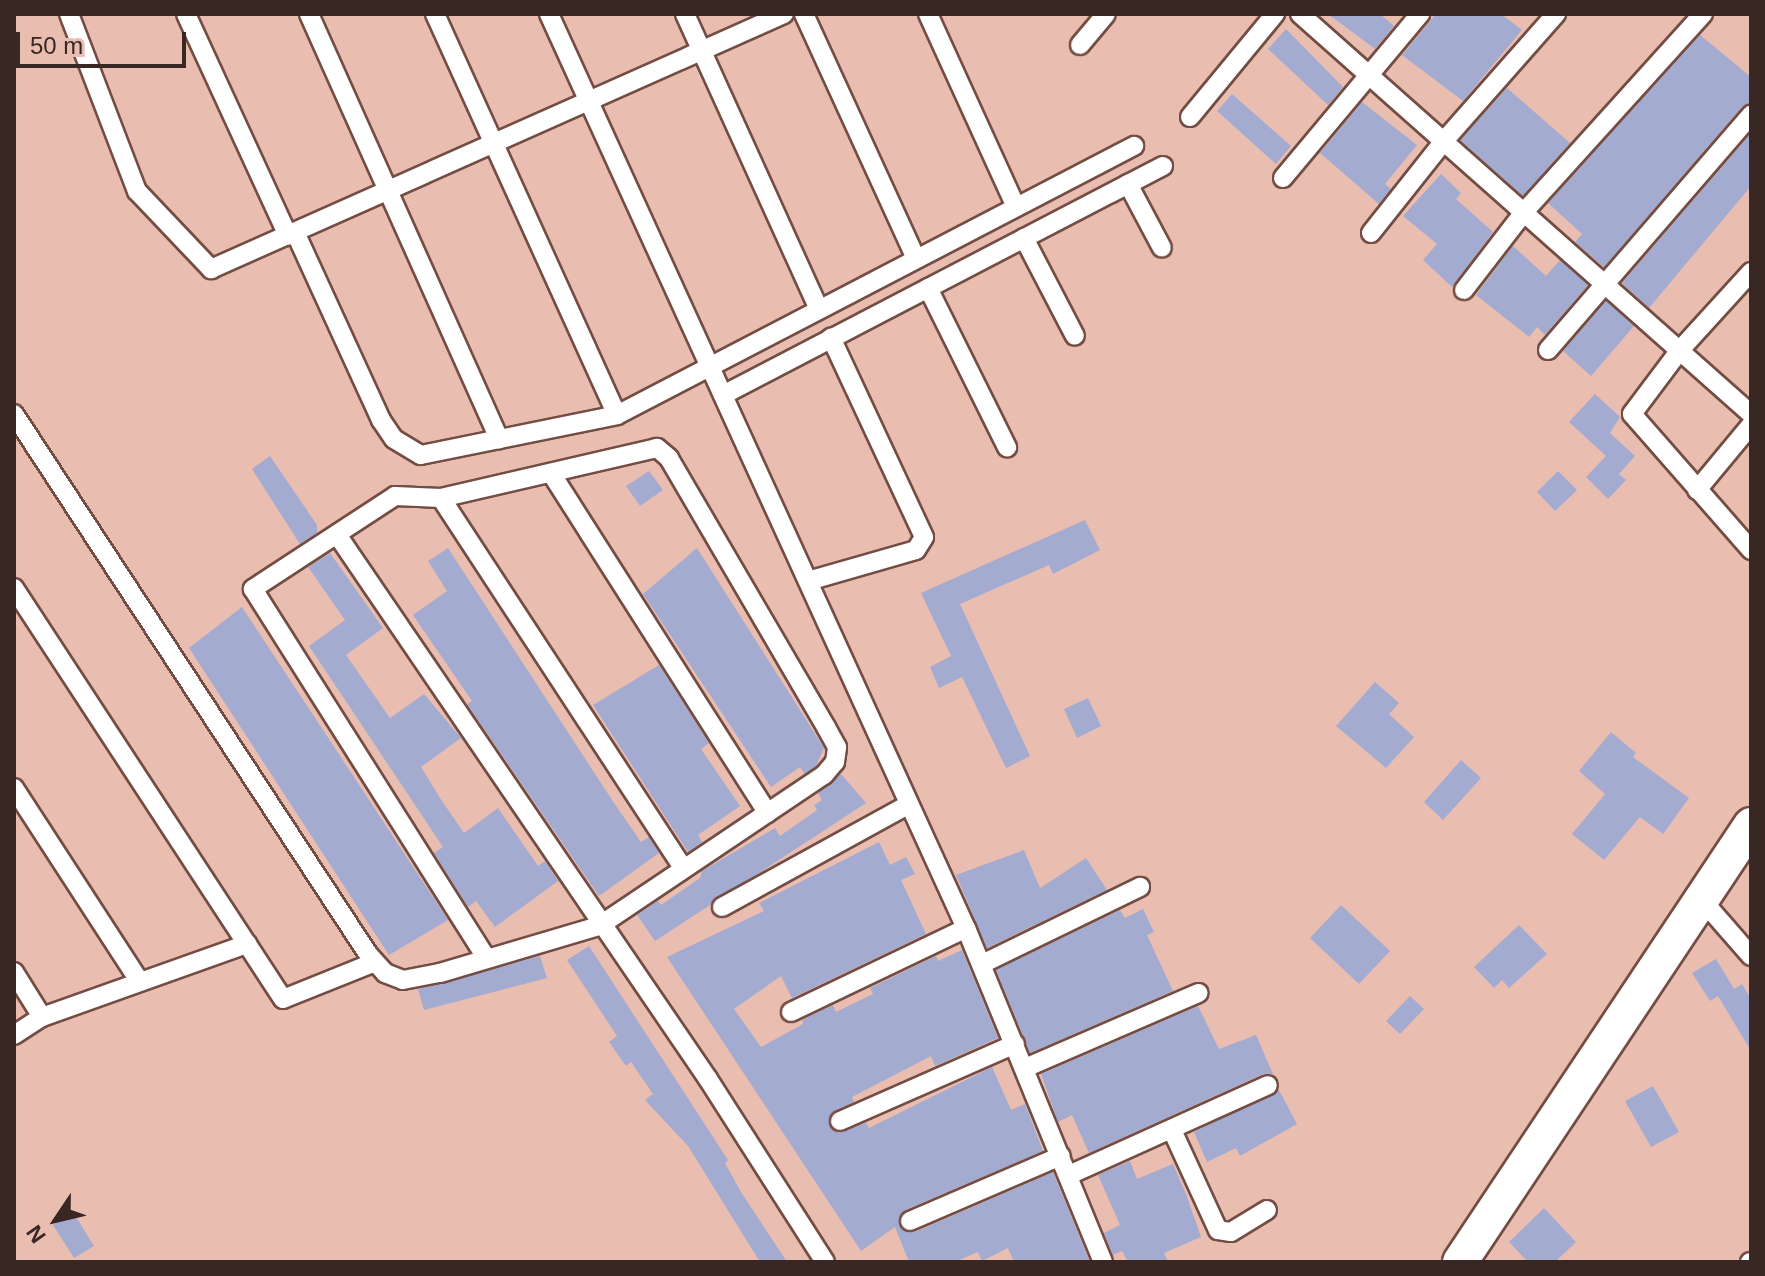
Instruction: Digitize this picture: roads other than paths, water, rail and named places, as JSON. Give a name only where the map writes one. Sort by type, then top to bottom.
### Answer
[{"type":"highway","points":[[1460,1262],[1751,825]]},
{"type":"street","points":[[69,14],[137,191],[148,207],[211,269],[590,104],[784,14]]},
{"type":"street","points":[[186,14],[394,439],[421,455],[617,415],[1134,146]]},
{"type":"street","points":[[309,14],[499,439]]},
{"type":"street","points":[[435,14],[617,415]]},
{"type":"street","points":[[549,14],[982,964],[1103,1262]]},
{"type":"street","points":[[685,14],[819,309]]},
{"type":"street","points":[[804,14],[916,259]]},
{"type":"street","points":[[928,14],[1016,207]]},
{"type":"street","points":[[1190,117],[1275,14]]},
{"type":"street","points":[[1300,14],[1751,414]]},
{"type":"street","points":[[1283,178],[1420,14]]},
{"type":"street","points":[[1371,233],[1443,142],[1556,14]]},
{"type":"street","points":[[1464,290],[1524,212],[1703,14]]},
{"type":"street","points":[[1080,45],[1101,15]]},
{"type":"street","points":[[1548,350],[1751,115]]},
{"type":"street","points":[[723,395],[1163,166]]},
{"type":"street","points":[[1128,184],[1162,248]]},
{"type":"street","points":[[1024,238],[1075,336]]},
{"type":"street","points":[[1751,272],[1680,350],[1632,414],[1751,550]]},
{"type":"street","points":[[928,288],[1007,447]]},
{"type":"street","points":[[808,581],[916,550],[924,537],[831,338]]},
{"type":"street","points":[[14,414],[375,962],[403,980],[486,958],[599,926],[824,775],[835,762],[837,747],[669,458],[657,448],[441,498],[395,496],[253,589],[486,958]]},
{"type":"street","points":[[1697,490],[1751,425]]},
{"type":"street","points":[[551,473],[768,813]]},
{"type":"street","points":[[441,498],[684,869]]},
{"type":"street","points":[[338,536],[599,926],[708,1079],[825,1262]]},
{"type":"street","points":[[14,588],[283,999],[375,962]]},
{"type":"street","points":[[14,788],[140,982]]},
{"type":"street","points":[[722,907],[909,804]]},
{"type":"street","points":[[982,964],[1140,887]]},
{"type":"street","points":[[1703,901],[1751,956]]},
{"type":"street","points":[[791,1012],[966,928]]},
{"type":"street","points":[[14,1035],[42,1017],[247,944]]},
{"type":"street","points":[[14,972],[42,1017]]},
{"type":"street","points":[[1025,1068],[1198,993]]},
{"type":"street","points":[[840,1121],[1015,1044]]},
{"type":"street","points":[[1069,1175],[1268,1085]]},
{"type":"street","points":[[1172,1130],[1218,1230],[1231,1232],[1267,1210]]},
{"type":"street","points":[[910,1221],[1061,1156]]}]
